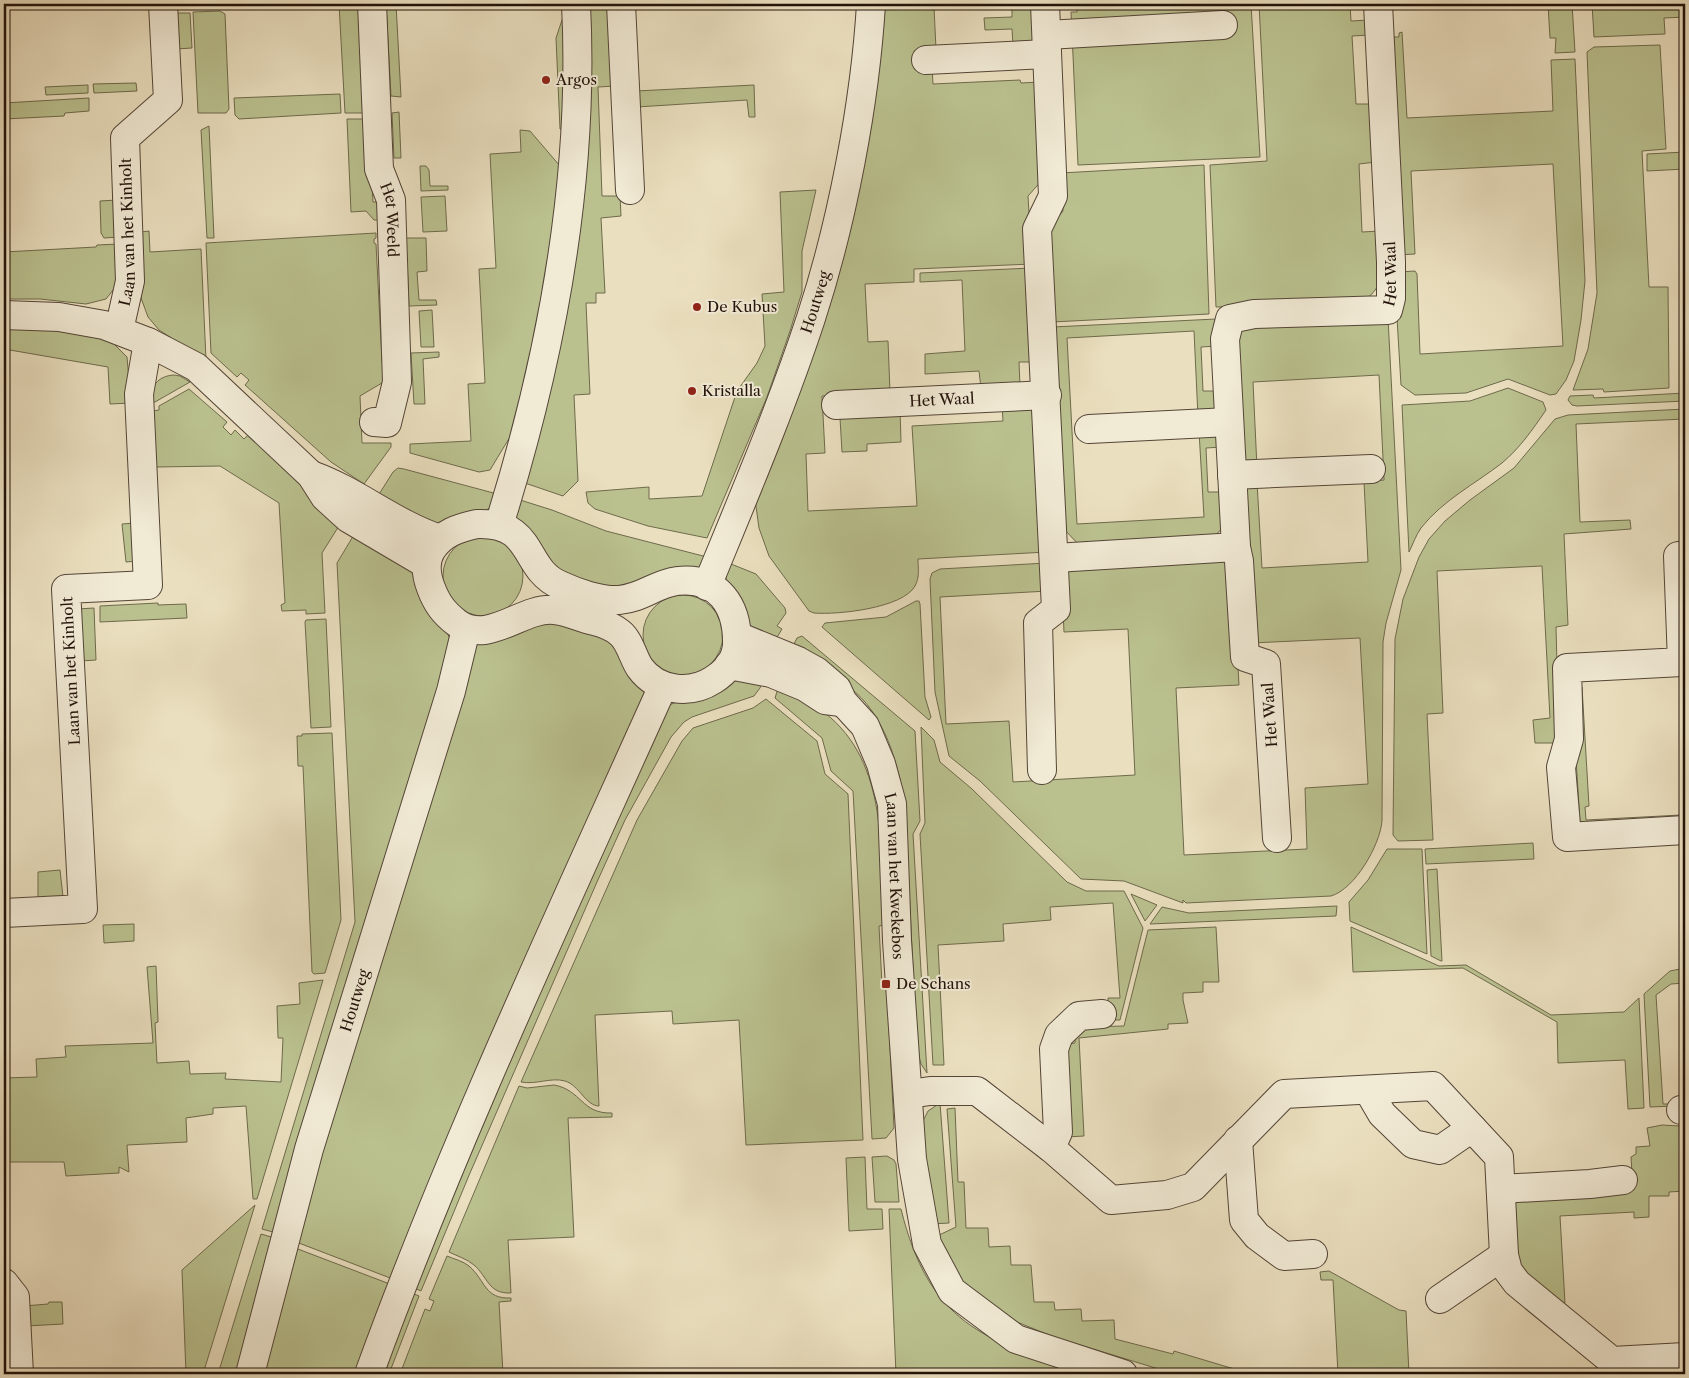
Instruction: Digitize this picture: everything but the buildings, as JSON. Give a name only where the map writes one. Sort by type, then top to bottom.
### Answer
[{"type":"street","name":"Laan van het Kinholt","points":[[119,330],[130,282],[125,138],[168,100],[163,4]]},
{"type":"street","name":"Het Weeld","points":[[372,4],[379,169],[391,200],[397,382],[387,423],[374,422]]},
{"type":"street","points":[[499,525],[539,386],[558,298],[574,164],[576,4]]},
{"type":"street","points":[[621,4],[630,190]]},
{"type":"street","name":"Houtweg","points":[[707,586],[775,417],[812,317],[839,217],[859,108],[871,4]]},
{"type":"street","points":[[1042,770],[1038,623],[1056,609],[1047,395],[1037,229],[1053,196],[1045,4]]},
{"type":"street","name":"Het Waal","points":[[1277,838],[1266,664],[1245,657],[1239,561],[1236,547],[1225,339],[1230,319],[1254,314],[1388,310],[1391,298],[1391,262],[1378,4]]},
{"type":"street","points":[[926,60],[1223,26]]},
{"type":"street","name":"Laan van het Kinholt","points":[[4,315],[59,317],[104,324],[148,342],[196,367],[311,475],[325,497],[348,518],[426,564]]},
{"type":"street","name":"Laan van het Kinholt","points":[[4,913],[83,909],[66,589],[148,585],[139,394],[148,342]]},
{"type":"street","name":"Het Waal","points":[[836,405],[1047,395]]},
{"type":"street","points":[[1089,429],[1229,422]]},
{"type":"street","points":[[1232,475],[1371,469]]},
{"type":"street","name":"Laan van het Kinholt","points":[[311,475],[336,484],[418,532],[440,538]]},
{"type":"street","points":[[499,525],[522,541],[547,577],[562,586],[617,600],[635,598],[662,584],[688,581],[707,586],[721,594],[728,601],[735,616],[737,636],[736,651],[727,670],[703,686],[686,690],[663,686],[649,678],[639,667],[620,633],[591,620],[554,610],[534,612],[486,630],[466,629],[440,608],[426,576],[426,564],[430,551],[440,538],[465,526],[499,525]]},
{"type":"street","points":[[1055,558],[1236,547]]},
{"type":"street","points":[[1685,555],[1678,556],[1682,662],[1567,668],[1569,739],[1561,767],[1567,837],[1685,830]]},
{"type":"street","name":"Houtweg","points":[[250,1374],[309,1149],[451,692],[466,629]]},
{"type":"street","name":"Laan van het Kwekebos","points":[[737,636],[816,671],[837,689],[843,702],[865,726],[880,764],[892,804],[897,941],[912,1159],[927,1244],[952,1291],[1016,1339],[1123,1374]]},
{"type":"street","points":[[730,665],[770,673],[805,687],[825,700],[843,702]]},
{"type":"street","points":[[369,1374],[401,1286],[475,1110],[663,686]]},
{"type":"street","points":[[1051,1148],[1058,1132],[1054,1049],[1059,1035],[1079,1016],[1102,1014]]},
{"type":"street","points":[[908,1094],[930,1091],[977,1091],[1051,1148],[1111,1200],[1167,1195],[1193,1187],[1284,1094],[1433,1086],[1499,1157],[1504,1255],[1508,1271],[1517,1283],[1612,1361],[1638,1367],[1685,1357]]},
{"type":"street","points":[[1368,1090],[1382,1114],[1413,1144],[1440,1150],[1472,1128]]},
{"type":"street","points":[[1238,1140],[1244,1220],[1256,1236],[1284,1256],[1313,1254]]},
{"type":"street","points":[[1501,1188],[1590,1184],[1622,1180]]},
{"type":"street","points":[[1440,1299],[1504,1255]]},
{"type":"street","points":[[4,1283],[14,1297],[19,1374]]},
{"type":"green space","points":[[339,4],[362,4],[368,113],[345,113]]},
{"type":"green space","points":[[386,4],[396,4],[401,97],[391,96]]},
{"type":"green space","points":[[586,4],[610,4],[615,86],[598,87],[602,196],[620,196],[621,216],[601,218],[605,293],[596,293],[596,303],[586,303],[590,394],[574,395],[578,481],[563,496],[522,482]]},
{"type":"green space","points":[[879,4],[915,4],[916,7],[934,7],[936,49],[914,51],[916,67],[932,67],[933,84],[1020,80],[1021,83],[1040,82],[1044,178],[1028,196],[1032,264],[914,269],[914,282],[865,284],[868,342],[888,341],[890,392],[822,396],[825,453],[806,454],[808,511],[917,506],[912,426],[1003,421],[1002,405],[1039,403],[1047,552],[918,559],[917,583],[908,594],[898,600],[884,605],[853,611],[814,613],[809,611],[769,556],[759,528],[755,499]]},
{"type":"green space","points":[[1012,4],[1036,4],[1038,45],[1013,45],[1012,29],[985,30],[984,18],[1012,17]]},
{"type":"green space","points":[[1077,4],[1251,4],[1260,157],[1078,165],[1071,12],[1077,12]]},
{"type":"green space","points":[[1259,4],[1350,4],[1351,21],[1369,20],[1370,35],[1352,36],[1356,104],[1374,104],[1376,162],[1359,164],[1362,232],[1380,231],[1381,272],[1376,289],[1370,296],[1361,301],[1216,307],[1210,165],[1267,161]]},
{"type":"green space","points":[[1548,4],[1572,4],[1575,52],[1555,53],[1556,38],[1550,38]]},
{"type":"green space","points":[[1592,4],[1685,4],[1685,17],[1664,18],[1665,34],[1594,37]]},
{"type":"green space","points":[[220,11],[225,14],[229,109],[226,113],[198,113],[193,12]]},
{"type":"green space","points":[[175,13],[190,13],[192,48],[176,49]]},
{"type":"green space","points":[[564,14],[564,131],[560,129],[556,38]]},
{"type":"green space","points":[[1402,32],[1407,118],[1553,111],[1551,60],[1575,59],[1585,281],[1574,361],[1566,380],[1556,394],[1550,395],[1508,379],[1466,393],[1415,395],[1401,385],[1397,318],[1401,317],[1399,272],[1415,271],[1417,274],[1420,354],[1563,346],[1553,164],[1411,171],[1415,254],[1398,255],[1393,37],[1399,37],[1399,33]]},
{"type":"green space","points":[[1660,45],[1666,149],[1642,151],[1649,287],[1668,287],[1669,388],[1604,392],[1603,389],[1573,390],[1588,349],[1597,293],[1587,52],[1594,47]]},
{"type":"green space","points":[[136,83],[137,91],[94,93],[93,84]]},
{"type":"green space","points":[[88,85],[88,93],[46,95],[45,87]]},
{"type":"green space","points":[[754,85],[755,117],[749,117],[747,100],[637,107],[636,91]]},
{"type":"green space","points":[[340,94],[341,113],[239,119],[235,115],[234,98]]},
{"type":"green space","points":[[89,98],[89,111],[65,113],[64,116],[4,119],[4,103]]},
{"type":"green space","points":[[399,112],[401,158],[394,158],[392,113]]},
{"type":"green space","points":[[347,119],[368,119],[373,202],[380,202],[381,220],[374,220],[366,211],[351,212]]},
{"type":"green space","points":[[209,126],[214,238],[207,238],[201,130]]},
{"type":"green space","points":[[520,130],[530,131],[560,166],[558,223],[516,427],[490,470],[479,472],[410,453],[410,444],[471,441],[468,384],[485,383],[479,269],[496,268],[490,154],[521,152]]},
{"type":"green space","points":[[1685,152],[1685,169],[1647,171],[1647,154]]},
{"type":"green space","points":[[1204,165],[1209,314],[1052,322],[1048,229],[1063,211],[1061,173]]},
{"type":"green space","points":[[420,166],[426,166],[429,170],[430,186],[448,186],[448,190],[421,191]]},
{"type":"green space","points":[[816,190],[802,251],[802,292],[790,331],[767,397],[707,538],[648,526],[595,509],[588,503],[586,492],[649,487],[649,499],[702,496],[737,391],[757,363],[765,346],[762,294],[784,292],[780,192]]},
{"type":"green space","points":[[445,196],[447,231],[423,232],[421,197]]},
{"type":"green space","points":[[117,200],[119,237],[104,238],[101,233],[100,201]]},
{"type":"green space","points":[[149,231],[150,252],[201,249],[206,360],[159,330],[148,317],[141,298],[138,236],[141,232]]},
{"type":"green space","points":[[376,233],[374,243],[376,244],[382,361],[387,377],[382,383],[360,396],[362,443],[391,443],[391,447],[364,484],[331,462],[245,385],[249,380],[241,373],[237,377],[211,353],[206,243]]},
{"type":"green space","points":[[406,238],[426,238],[427,271],[417,272],[419,300],[436,300],[437,305],[409,306]]},
{"type":"green space","points":[[119,244],[117,285],[106,299],[86,304],[40,299],[4,299],[4,252]]},
{"type":"green space","points":[[1032,268],[1037,362],[1019,362],[1020,386],[981,388],[979,371],[925,374],[925,354],[965,351],[962,280],[920,282],[920,273]]},
{"type":"green space","points":[[432,310],[434,347],[421,347],[419,311]]},
{"type":"green space","points":[[1388,318],[1401,570],[1386,623],[1383,642],[1382,821],[1377,842],[1365,865],[1349,885],[1331,896],[1186,903],[1183,900],[1183,903],[1124,881],[1081,879],[980,781],[949,756],[935,692],[930,579],[932,573],[940,569],[1047,563],[1048,591],[940,597],[946,724],[1009,721],[1013,782],[1135,775],[1128,629],[1064,632],[1061,566],[1232,558],[1239,685],[1176,688],[1184,855],[1307,849],[1305,788],[1368,784],[1360,638],[1251,643],[1241,483],[1257,482],[1262,568],[1368,562],[1364,482],[1384,480],[1379,375],[1253,382],[1257,468],[1241,469],[1238,332],[1244,327]]},
{"type":"green space","points":[[1216,319],[1217,346],[1201,347],[1203,391],[1219,391],[1221,416],[1198,417],[1194,331],[1067,338],[1077,524],[1204,517],[1199,431],[1221,430],[1222,447],[1206,448],[1208,492],[1225,492],[1223,527],[1215,536],[1078,544],[1065,530],[1053,327]]},
{"type":"green space","points":[[4,326],[52,327],[111,341],[127,357],[131,403],[110,404],[108,367],[4,349]]},
{"type":"green space","points":[[439,352],[439,357],[423,359],[425,404],[414,404],[411,353]]},
{"type":"green space","points":[[174,375],[190,382],[155,402],[148,402],[156,383],[163,378]]},
{"type":"green space","points":[[1508,388],[1543,402],[1546,410],[1526,438],[1509,457],[1449,501],[1430,518],[1419,531],[1409,552],[1402,405],[1470,401]]},
{"type":"green space","points":[[189,389],[227,422],[223,427],[231,435],[235,430],[244,439],[249,434],[342,521],[322,553],[325,613],[306,614],[306,610],[282,611],[281,605],[285,603],[279,503],[220,466],[156,467],[153,411],[159,410],[159,406]]},
{"type":"green space","points":[[1685,393],[1685,401],[1577,406],[1572,405],[1568,400],[1570,396],[1593,395],[1594,398]]},
{"type":"green space","points":[[1685,409],[1685,419],[1576,424],[1580,522],[1630,520],[1631,529],[1564,534],[1568,625],[1556,627],[1559,743],[1535,743],[1533,720],[1550,718],[1542,566],[1437,571],[1443,713],[1427,714],[1433,840],[1398,841],[1393,835],[1395,639],[1403,599],[1419,557],[1429,539],[1445,521],[1470,500],[1514,468],[1555,419],[1568,415]]},
{"type":"green space","points":[[900,410],[901,442],[867,444],[867,451],[842,452],[840,418]]},
{"type":"green space","points":[[398,468],[501,495],[493,506],[483,512],[437,525],[376,499],[393,472]]},
{"type":"green space","points":[[517,499],[606,531],[707,557],[700,572],[636,590],[568,580],[512,519]]},
{"type":"green space","points":[[135,523],[137,561],[126,562],[122,524]]},
{"type":"green space","points":[[355,533],[411,566],[447,629],[451,645],[273,1232],[262,1229],[355,922],[337,563]]},
{"type":"green space","points":[[483,536],[498,539],[511,548],[520,561],[523,576],[520,591],[511,604],[498,613],[483,616],[468,613],[455,604],[446,591],[443,576],[446,561],[455,548],[468,539]]},
{"type":"green space","points":[[726,562],[756,574],[785,608],[786,613],[777,626],[782,629],[776,639],[747,625],[726,580]]},
{"type":"green space","points":[[683,595],[698,598],[711,607],[720,620],[723,635],[720,650],[711,663],[698,672],[683,675],[668,672],[655,663],[646,650],[643,635],[646,620],[655,607],[668,598]]},
{"type":"green space","points":[[919,601],[920,604],[925,697],[931,717],[929,720],[822,627],[825,623],[886,617]]},
{"type":"green space","points":[[158,603],[158,605],[186,604],[187,618],[100,622],[100,606]]},
{"type":"green space","points":[[94,608],[96,660],[81,661],[78,609]]},
{"type":"green space","points":[[326,619],[331,727],[311,728],[305,622],[306,620]]},
{"type":"green space","points":[[535,620],[605,633],[648,688],[398,1281],[291,1240],[476,640]]},
{"type":"green space","points":[[802,636],[915,731],[920,821],[913,834],[927,1073],[921,1064],[917,1050],[905,805],[894,756],[881,725],[861,698],[835,677],[791,650],[797,638]]},
{"type":"green space","points":[[737,679],[763,680],[754,696],[692,717],[684,722],[671,737],[625,820],[470,1173],[421,1291],[410,1286],[439,1215],[669,705]]},
{"type":"green space","points":[[779,685],[820,709],[846,734],[861,757],[871,783],[877,811],[882,869],[884,925],[879,926],[882,985],[887,985],[894,1128],[886,1138],[872,1139],[853,791],[831,771],[822,738],[775,698]]},
{"type":"green space","points":[[1582,687],[1589,806],[1585,807],[1586,820],[1681,815],[1682,818],[1580,823],[1572,694],[1573,688]]},
{"type":"green space","points":[[766,699],[817,741],[825,774],[848,794],[863,1140],[746,1145],[739,1020],[673,1024],[672,1011],[595,1015],[599,1106],[590,1103],[570,1083],[565,1081],[521,1082],[637,820],[682,741],[693,728],[753,708]]},
{"type":"green space","points":[[921,727],[934,740],[940,762],[972,789],[1067,882],[1086,891],[1124,891],[1143,928],[1120,1020],[1109,1020],[1108,998],[1120,998],[1113,903],[1050,907],[1051,920],[1003,924],[1004,941],[938,945],[944,1065],[933,1065],[920,834],[925,823]]},
{"type":"green space","points":[[332,733],[341,920],[325,973],[314,974],[312,972],[303,766],[298,766],[297,736],[302,736],[302,734]]},
{"type":"green space","points":[[1533,843],[1534,859],[1426,864],[1425,849]]},
{"type":"green space","points":[[1387,849],[1422,849],[1427,954],[1350,921],[1349,902],[1368,880]]},
{"type":"green space","points":[[1437,869],[1442,961],[1431,956],[1427,870]]},
{"type":"green space","points":[[60,870],[63,897],[38,898],[38,872]]},
{"type":"green space","points":[[1131,894],[1157,905],[1145,921]]},
{"type":"green space","points":[[1337,906],[1336,916],[1150,924],[1162,907],[1189,913]]},
{"type":"green space","points":[[134,924],[134,941],[104,943],[103,925]]},
{"type":"green space","points":[[1216,927],[1219,982],[1203,982],[1203,992],[1183,993],[1188,1023],[1168,1024],[1168,1029],[1079,1038],[1084,1136],[1067,1137],[1061,1045],[1075,1043],[1075,1034],[1082,1033],[1082,1027],[1124,1026],[1148,930]]},
{"type":"green space","points":[[1351,927],[1439,966],[1466,965],[1551,1015],[1624,1012],[1639,998],[1644,1108],[1628,1109],[1625,1060],[1558,1063],[1557,1022],[1463,968],[1353,972]]},
{"type":"green space","points":[[156,966],[158,1022],[155,1023],[157,1063],[189,1061],[190,1074],[226,1073],[225,1079],[281,1082],[283,1038],[278,1038],[277,1006],[300,1004],[299,983],[323,980],[257,1199],[253,1199],[246,1106],[213,1108],[213,1114],[186,1118],[187,1142],[127,1145],[129,1172],[119,1167],[119,1173],[66,1176],[64,1162],[5,1162],[4,1078],[37,1077],[36,1059],[66,1057],[65,1046],[153,1043],[147,967]]},
{"type":"green space","points":[[1685,968],[1685,983],[1671,984],[1656,995],[1663,1104],[1674,1104],[1675,1106],[1650,1107],[1644,994],[1670,971]]},
{"type":"green space","points":[[554,1085],[571,1092],[594,1110],[612,1113],[612,1117],[568,1118],[574,1237],[508,1240],[511,1293],[503,1293],[493,1288],[471,1263],[449,1252],[519,1086],[527,1088]]},
{"type":"green space","points":[[940,1103],[949,1223],[931,1224],[922,1123],[928,1111]]},
{"type":"green space","points":[[955,1108],[958,1182],[964,1182],[966,1228],[988,1228],[989,1247],[1010,1246],[1011,1265],[1031,1265],[1034,1302],[1054,1302],[1055,1310],[1081,1309],[1082,1321],[1114,1320],[1115,1339],[1173,1354],[1174,1351],[1251,1374],[1175,1374],[1054,1337],[1017,1322],[1005,1316],[969,1288],[957,1275],[935,1237],[956,1227],[947,1109]]},
{"type":"green space","points":[[1662,1125],[1679,1126],[1685,1133],[1685,1191],[1669,1192],[1669,1196],[1649,1196],[1649,1217],[1634,1218],[1634,1212],[1560,1216],[1565,1303],[1555,1304],[1519,1268],[1509,1195],[1633,1190],[1631,1157],[1636,1154],[1636,1147],[1650,1146],[1647,1128]]},
{"type":"green space","points":[[887,1156],[894,1160],[896,1164],[899,1202],[875,1202],[872,1157]]},
{"type":"green space","points":[[865,1157],[867,1209],[882,1209],[883,1229],[849,1231],[846,1158]]},
{"type":"green space","points":[[255,1205],[203,1374],[186,1374],[182,1270]]},
{"type":"green space","points":[[889,1209],[901,1209],[913,1247],[927,1278],[945,1302],[965,1322],[989,1337],[1017,1350],[1085,1374],[896,1374]]},
{"type":"green space","points":[[261,1234],[278,1239],[243,1374],[218,1374]]},
{"type":"green space","points":[[290,1246],[395,1286],[362,1374],[256,1374]]},
{"type":"green space","points":[[447,1256],[469,1266],[486,1288],[495,1296],[511,1298],[511,1301],[499,1302],[503,1374],[400,1374],[425,1309],[430,1311],[434,1301],[429,1299]]},
{"type":"green space","points":[[1329,1271],[1399,1310],[1406,1311],[1409,1374],[1338,1374],[1333,1280],[1321,1280],[1320,1272]]},
{"type":"green space","points":[[414,1294],[419,1296],[389,1374],[376,1374]]},
{"type":"green space","points":[[49,1302],[62,1302],[63,1324],[26,1326],[24,1306],[48,1304]]},
{"type":"place","name":"Argos","points":[[546,80]]},
{"type":"place","name":"De Kubus","points":[[697,307]]},
{"type":"place","name":"Kristalla","points":[[692,391]]},
{"type":"place","name":"De Schans","points":[[886,984]]}]
